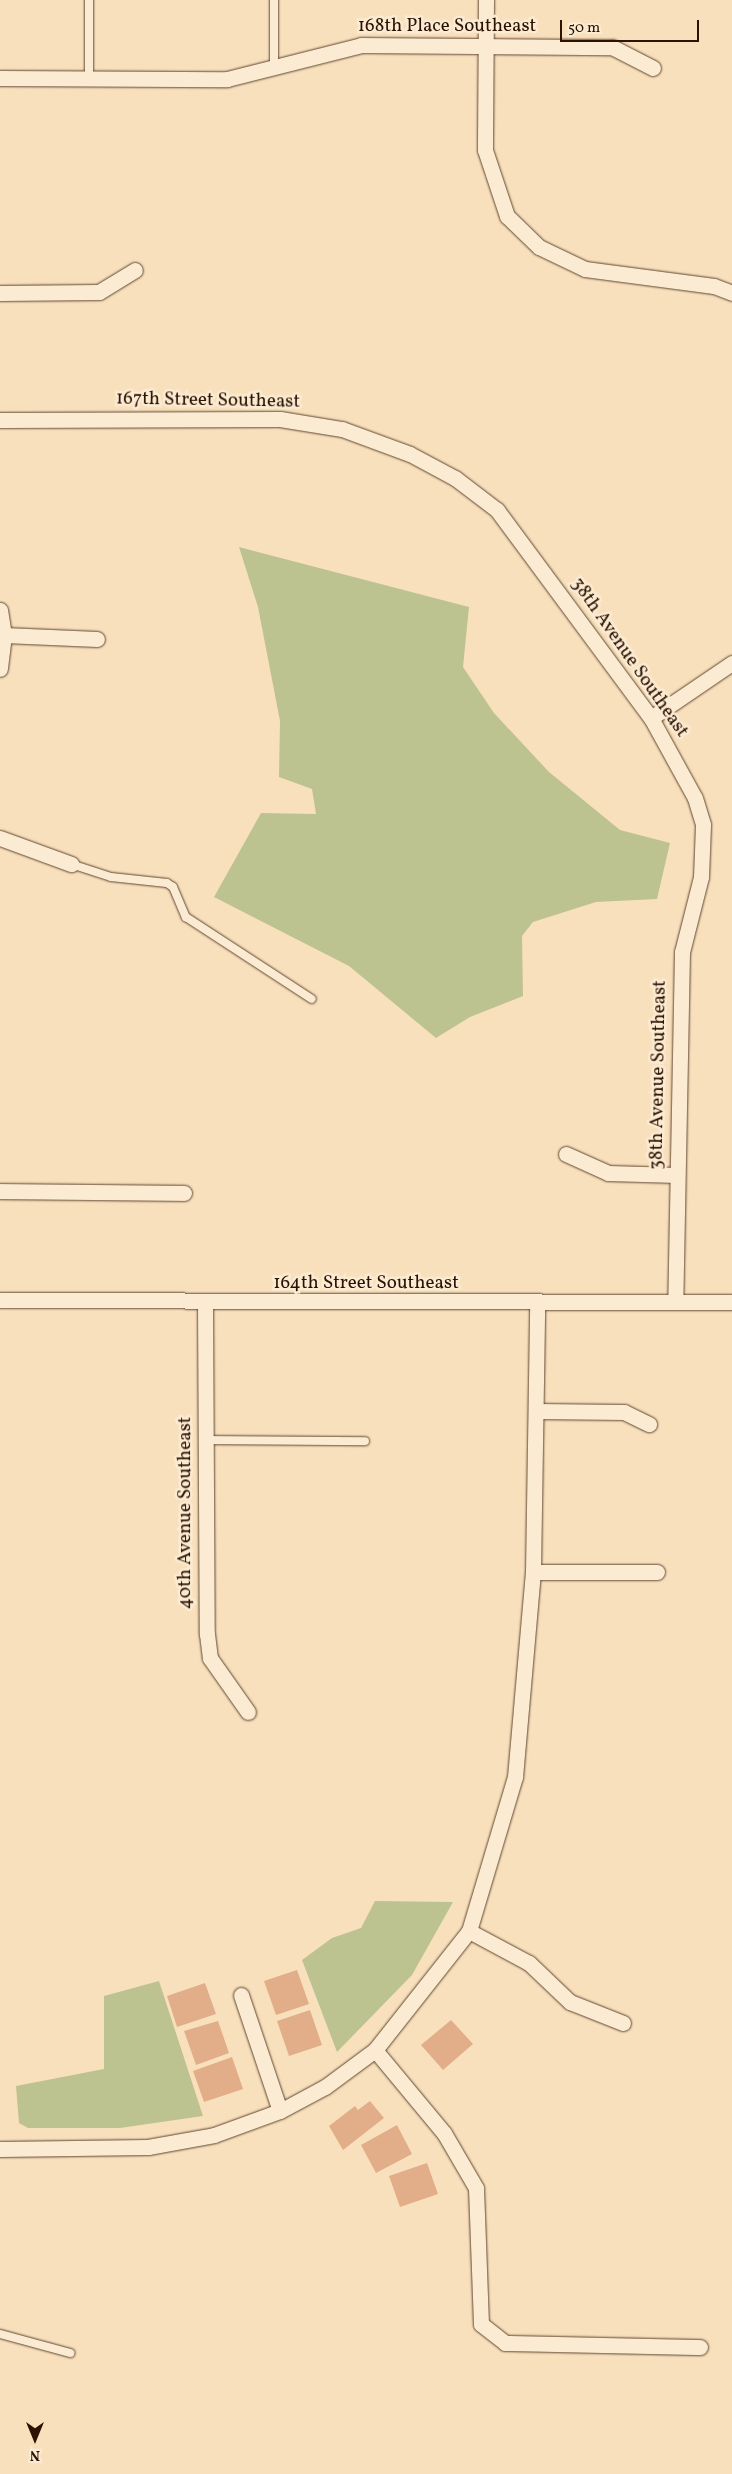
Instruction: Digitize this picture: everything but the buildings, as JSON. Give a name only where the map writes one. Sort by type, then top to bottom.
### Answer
[{"type":"street","points":[[486,0],[486,150],[493,179],[507,216],[539,247],[585,269],[714,286],[732,293]]},
{"type":"street","name":"168th Place Southeast","points":[[0,78],[89,80],[227,79],[361,45],[612,47],[653,68]]},
{"type":"street","points":[[0,292],[99,292],[135,270]]},
{"type":"street","name":"167th Street Southeast","points":[[0,420],[280,419],[342,429],[410,454]]},
{"type":"street","name":"38th Avenue Southeast","points":[[410,454],[455,478],[497,510],[651,718],[695,798],[705,850],[682,952],[675,1302]]},
{"type":"street","points":[[0,610],[4,635],[0,669]]},
{"type":"street","points":[[4,635],[97,639]]},
{"type":"street","points":[[651,718],[732,663]]},
{"type":"street","points":[[0,838],[71,864]]},
{"type":"street","points":[[566,1154],[608,1172],[677,1175]]},
{"type":"street","points":[[0,1191],[184,1192]]},
{"type":"street","name":"164th Street Southeast","points":[[0,1300],[537,1305],[732,1302]]},
{"type":"street","name":"40th Avenue Southeast","points":[[205,1302],[210,1658],[248,1712]]},
{"type":"street","points":[[0,2148],[148,2147],[214,2135],[280,2111],[325,2087],[375,2050],[469,1931],[498,1840],[515,1776],[533,1572],[537,1305]]},
{"type":"street","points":[[536,1411],[624,1412],[649,1424]]},
{"type":"street","points":[[533,1572],[656,1572]]},
{"type":"street","points":[[469,1931],[529,1963],[570,2002],[623,2023]]},
{"type":"street","points":[[241,1995],[280,2111]]},
{"type":"street","points":[[375,2050],[444,2133],[476,2188],[481,2324],[505,2343],[700,2347]]},
{"type":"lane","points":[[89,0],[89,80]]},
{"type":"lane","points":[[274,0],[274,67]]},
{"type":"lane","points":[[71,864],[112,877],[166,883],[173,887],[186,918],[312,999]]},
{"type":"lane","points":[[206,1440],[364,1442]]},
{"type":"lane","points":[[0,2334],[70,2353]]},
{"type":"green space","points":[[239,547],[469,607],[463,667],[494,713],[549,772],[620,830],[670,843],[657,899],[596,902],[533,922],[522,936],[523,996],[470,1017],[436,1038],[349,966],[214,897],[261,813],[316,814],[312,789],[279,777],[280,721],[258,607]]},
{"type":"green space","points":[[375,1901],[453,1902],[412,1975],[337,2052],[302,1960],[332,1938],[361,1928]]},
{"type":"green space","points":[[159,1981],[203,2116],[120,2128],[28,2128],[19,2123],[16,2086],[104,2069],[104,1996]]}]
